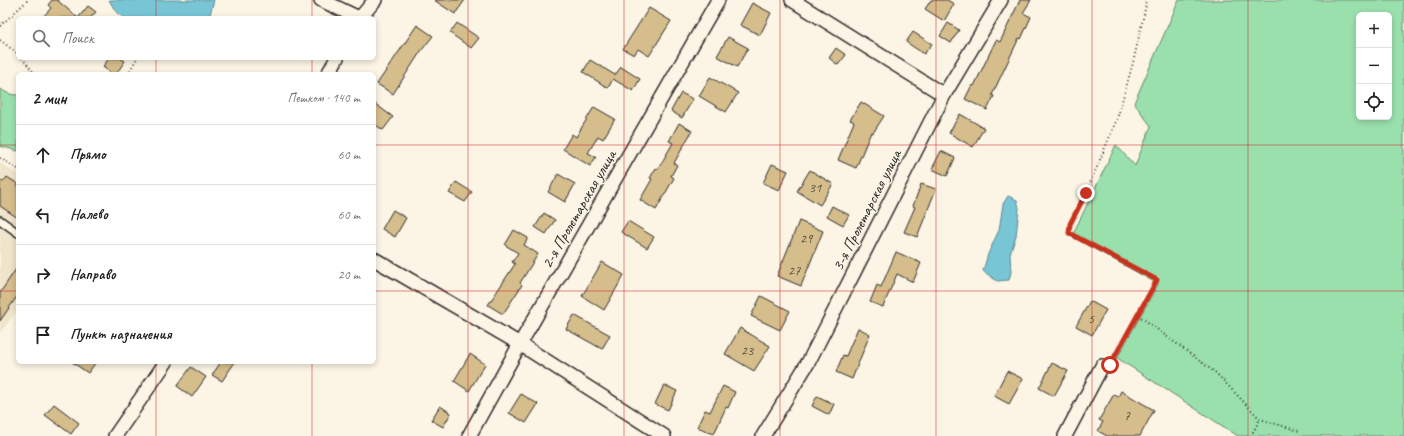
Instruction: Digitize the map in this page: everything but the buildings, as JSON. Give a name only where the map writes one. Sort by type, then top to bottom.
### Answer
[{"type":"street","points":[[321,0],[355,16]]},
{"type":"street","points":[[361,16],[375,0]]},
{"type":"street","name":"2-я Пролетарская улица","points":[[469,436],[520,344],[718,0]]},
{"type":"street","points":[[792,0],[944,95]]},
{"type":"street","name":"3-я Пролетарская улица","points":[[763,436],[809,361],[944,95],[1000,0]]},
{"type":"street","points":[[329,72],[336,60]]},
{"type":"street","points":[[376,260],[520,344],[664,436]]},
{"type":"street","points":[[115,436],[165,364]]},
{"type":"street","points":[[1065,436],[1102,366]]},
{"type":"lane","points":[[0,220],[16,232]]},
{"type":"path","points":[[0,26],[28,0]]},
{"type":"path","points":[[1102,366],[1110,365],[1157,280],[1069,233],[1070,224],[1086,193],[1117,119],[1133,62],[1146,5],[1145,0]]},
{"type":"path","points":[[0,40],[16,52]]},
{"type":"path","points":[[24,60],[33,72]]},
{"type":"path","points":[[129,72],[136,60]]},
{"type":"path","points":[[0,158],[16,168]]},
{"type":"path","points":[[1138,314],[1216,372],[1260,419],[1299,431]]},
{"type":"path","points":[[1251,436],[1260,419]]},
{"type":"shaded area","points":[[0,163],[16,174],[16,312],[0,333]]},
{"type":"green space","points":[[1179,0],[1404,0],[1404,436],[1238,436],[1117,358],[1158,284],[1072,236],[1116,145],[1135,166],[1151,126],[1134,103]]},
{"type":"green space","points":[[0,88],[8,93],[16,95],[16,150],[0,146]]},
{"type":"water","points":[[109,0],[214,0],[210,16],[121,16],[116,12]]},
{"type":"water","points":[[1008,196],[1017,200],[1019,208],[1016,236],[1010,254],[1011,272],[1009,280],[997,281],[983,271],[988,254],[999,230],[1003,204]]},
{"type":"route","points":[[1086,193],[1070,224],[1069,233],[1157,280],[1110,365]]}]
